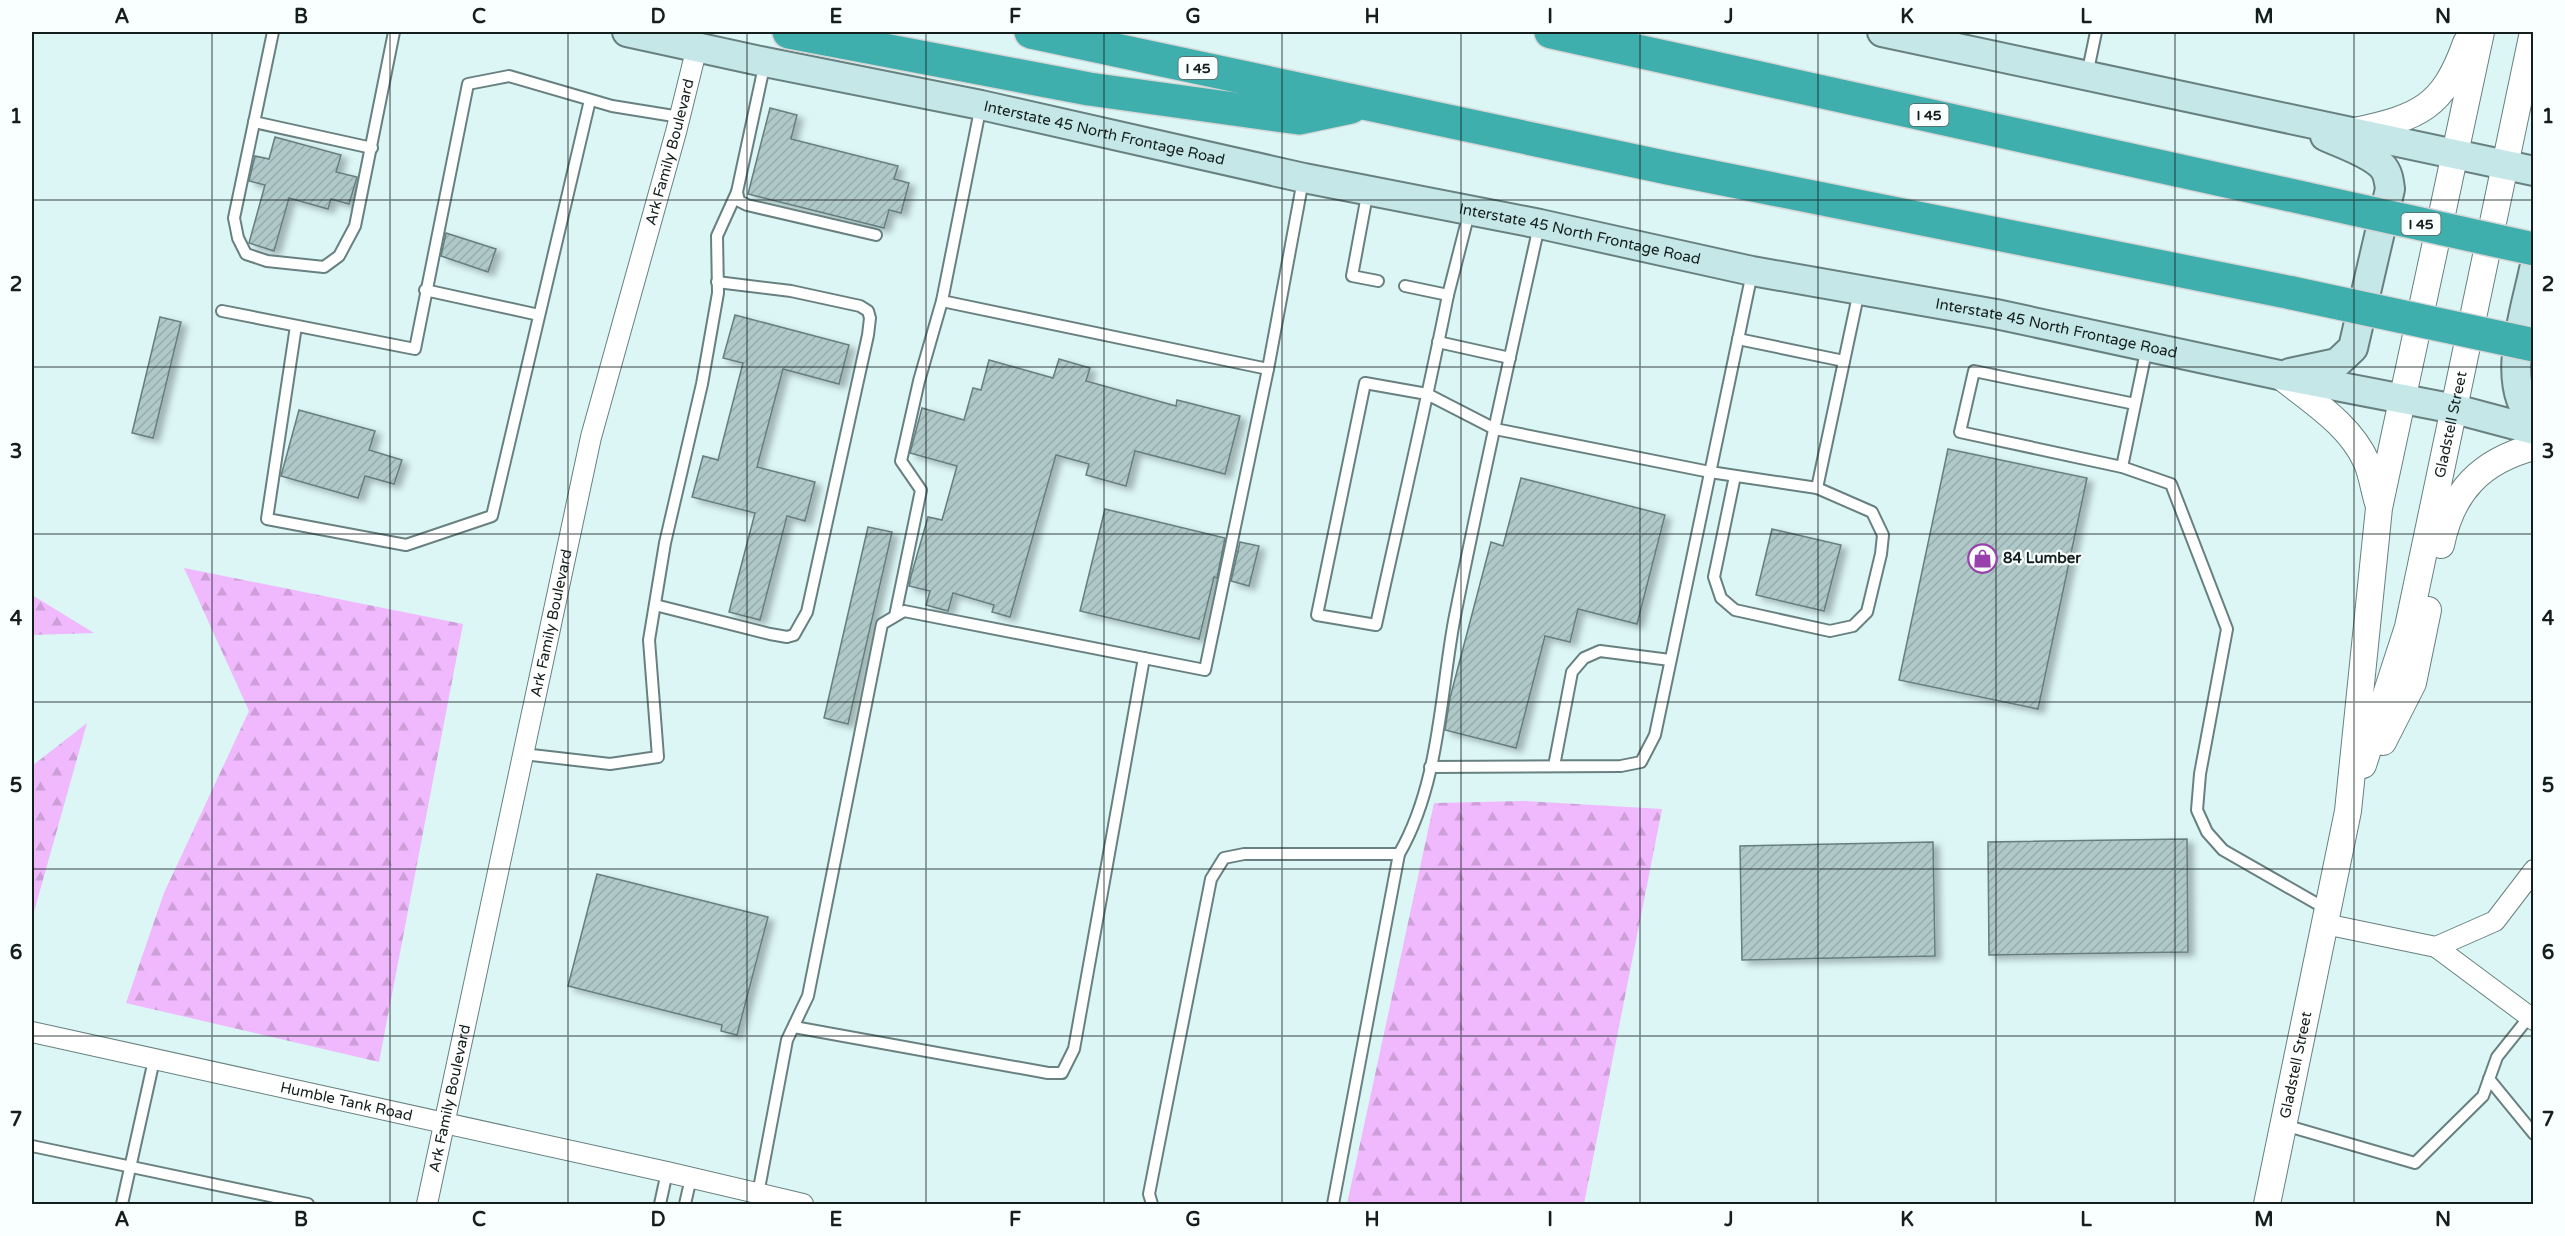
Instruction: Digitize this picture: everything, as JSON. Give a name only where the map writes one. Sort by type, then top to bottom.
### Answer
[{"type":"highway","points":[[789,32],[1089,89],[1299,118],[1365,104]]},
{"type":"highway","name":"I 45","points":[[1031,32],[1365,104],[2292,293],[2534,345]]},
{"type":"highway","name":"I 45","points":[[1551,32],[2534,249]]},
{"type":"main road","name":"Interstate 45 North Frontage Road","points":[[627,32],[981,105],[1304,178],[1540,224],[1752,271],[1996,314],[2279,375],[2455,409],[2534,430]]},
{"type":"main road","points":[[1882,32],[2534,171]]},
{"type":"main road","points":[[2277,115],[2356,150],[2382,166],[2389,177],[2390,189],[2352,348],[2337,363],[2279,375]]},
{"type":"main road","points":[[2534,269],[2515,363],[2515,381],[2523,408],[2534,420]]},
{"type":"street","points":[[2355,132],[2400,121],[2423,110],[2439,95],[2456,71],[2470,32]]},
{"type":"street","name":"Gladstell Street","points":[[2267,1204],[2348,811],[2379,508],[2481,32]]},
{"type":"street","points":[[2532,38],[2534,85]]},
{"type":"street","name":"Gladstell Street","points":[[2348,811],[2408,627],[2532,38]]},
{"type":"street","name":"Ark Family Boulevard","points":[[426,1204],[591,437],[680,117],[697,47]]},
{"type":"street","points":[[2279,375],[2340,424],[2353,438],[2368,464],[2379,508]]},
{"type":"street","points":[[2348,811],[2413,683],[2442,538],[2453,508],[2465,488],[2479,473],[2495,461],[2534,447]]},
{"type":"street","points":[[2436,947],[2494,921],[2534,870]]},
{"type":"street","points":[[2326,917],[2436,947],[2531,1018]]},
{"type":"street","name":"Humble Tank Road","points":[[32,1032],[803,1204]]},
{"type":"lane","points":[[273,32],[234,218],[238,238],[246,254],[267,261],[324,267],[339,256],[355,226],[394,32]]},
{"type":"lane","points":[[2087,75],[2096,32]]},
{"type":"lane","points":[[523,754],[609,764],[658,757],[649,640],[665,543],[702,384],[718,293],[717,236],[737,192],[765,62]]},
{"type":"lane","points":[[222,311],[415,349],[468,84],[509,76],[612,106],[680,117]]},
{"type":"lane","points":[[296,326],[267,519],[406,545],[492,516],[590,100]]},
{"type":"lane","points":[[895,616],[921,490],[901,461],[919,381],[942,301],[981,105]]},
{"type":"lane","points":[[254,122],[372,148]]},
{"type":"lane","points":[[758,1194],[787,1040],[808,996],[882,624],[904,610],[1204,670],[1268,369],[1304,178]]},
{"type":"lane","points":[[1368,190],[1352,276],[1378,281]]},
{"type":"lane","points":[[737,192],[739,201],[747,205],[876,235]]},
{"type":"lane","points":[[1469,210],[1448,295],[1427,394],[1376,625],[1317,615],[1365,383],[1427,394],[1495,429],[1710,472],[1817,488],[1872,512],[1883,535],[1881,554],[1867,612],[1853,626],[1830,631],[1735,610],[1720,598],[1714,577],[1735,476]]},
{"type":"lane","points":[[1333,1204],[1400,854],[1412,832],[1430,767],[1454,622],[1540,224]]},
{"type":"lane","points":[[1430,767],[1621,766],[1641,762],[1655,735],[1752,271]]},
{"type":"lane","points":[[655,606],[770,634],[787,637],[794,635],[807,612],[868,335],[870,318],[868,311],[860,306],[791,291],[717,282]]},
{"type":"lane","points":[[1405,286],[1448,295]]},
{"type":"lane","points":[[425,290],[539,315]]},
{"type":"lane","points":[[1817,488],[1859,291]]},
{"type":"lane","points":[[942,301],[1268,369]]},
{"type":"lane","points":[[1738,339],[1844,361]]},
{"type":"lane","points":[[1438,342],[1510,358]]},
{"type":"lane","points":[[2122,467],[2147,347]]},
{"type":"lane","points":[[2135,404],[1974,371],[1960,432],[2122,467],[2171,484],[2227,629],[2200,774],[2197,810],[2207,832],[2223,850],[2326,917]]},
{"type":"lane","points":[[1554,766],[1572,672],[1584,658],[1600,651],[1670,660]]},
{"type":"lane","points":[[794,1027],[1038,1071],[1062,1073],[1074,1049],[1144,658]]},
{"type":"lane","points":[[1152,1204],[1149,1194],[1211,879],[1224,858],[1244,854],[1400,854]]},
{"type":"lane","points":[[2283,1125],[2415,1163],[2483,1096],[2497,1057],[2531,1018]]},
{"type":"lane","points":[[122,1204],[154,1060]]},
{"type":"lane","points":[[2489,1079],[2534,1134]]},
{"type":"lane","points":[[32,1146],[308,1204]]},
{"type":"lane","points":[[660,1204],[667,1172]]},
{"type":"lane","points":[[685,1204],[691,1178]]},
{"type":"green space","points":[[184,568],[463,624],[379,1062],[126,1003],[164,893],[249,711]]},
{"type":"green space","points":[[32,595],[94,633],[32,635]]},
{"type":"green space","points":[[87,723],[32,919],[32,766]]},
{"type":"green space","points":[[1524,801],[1662,809],[1584,1204],[1347,1204],[1434,803]]},
{"type":"building","points":[[770,108],[797,115],[791,139],[898,166],[894,179],[909,183],[901,213],[889,210],[884,228],[748,194]]},
{"type":"building","points":[[275,137],[341,155],[336,172],[357,177],[349,204],[331,199],[328,209],[289,198],[274,251],[249,243],[265,185],[249,181],[255,156],[269,159]]},
{"type":"building","points":[[446,233],[496,249],[488,272],[441,256]]},
{"type":"building","points":[[735,315],[849,345],[839,384],[783,369],[757,467],[815,482],[805,521],[787,516],[760,620],[729,612],[755,513],[692,497],[703,456],[718,460],[743,363],[723,358]]},
{"type":"building","points":[[160,317],[181,322],[153,438],[132,433]]},
{"type":"building","points":[[1059,359],[1090,368],[1086,381],[1176,406],[1177,400],[1240,416],[1225,474],[1135,451],[1126,486],[1086,475],[1089,464],[1056,455],[1010,617],[992,612],[994,605],[953,593],[948,611],[926,605],[930,591],[909,586],[911,576],[928,517],[942,520],[957,466],[910,453],[922,408],[964,420],[973,388],[981,390],[989,360],[1053,378]]},
{"type":"building","points":[[299,410],[375,431],[369,450],[402,460],[394,484],[365,476],[358,498],[281,476]]},
{"type":"building","points":[[1948,449],[2087,478],[2038,709],[1899,680]]},
{"type":"building","points":[[1521,478],[1665,515],[1637,624],[1578,609],[1570,642],[1545,636],[1516,748],[1445,730],[1450,698],[1491,542],[1503,546]]},
{"type":"building","points":[[1105,509],[1225,538],[1217,578],[1214,577],[1199,639],[1080,611]]},
{"type":"building","points":[[868,527],[892,532],[848,724],[824,718]]},
{"type":"building","points":[[1772,529],[1841,545],[1824,611],[1756,595]]},
{"type":"building","points":[[1240,542],[1259,546],[1249,586],[1231,581]]},
{"type":"building","points":[[2187,839],[2188,952],[1989,955],[1988,842]]},
{"type":"building","points":[[1933,842],[1935,956],[1742,960],[1740,846]]},
{"type":"building","points":[[597,874],[768,917],[737,1035],[721,1031],[722,1025],[568,986]]},
{"type":"place","name":"84 Lumber","points":[[1982,558]]}]
